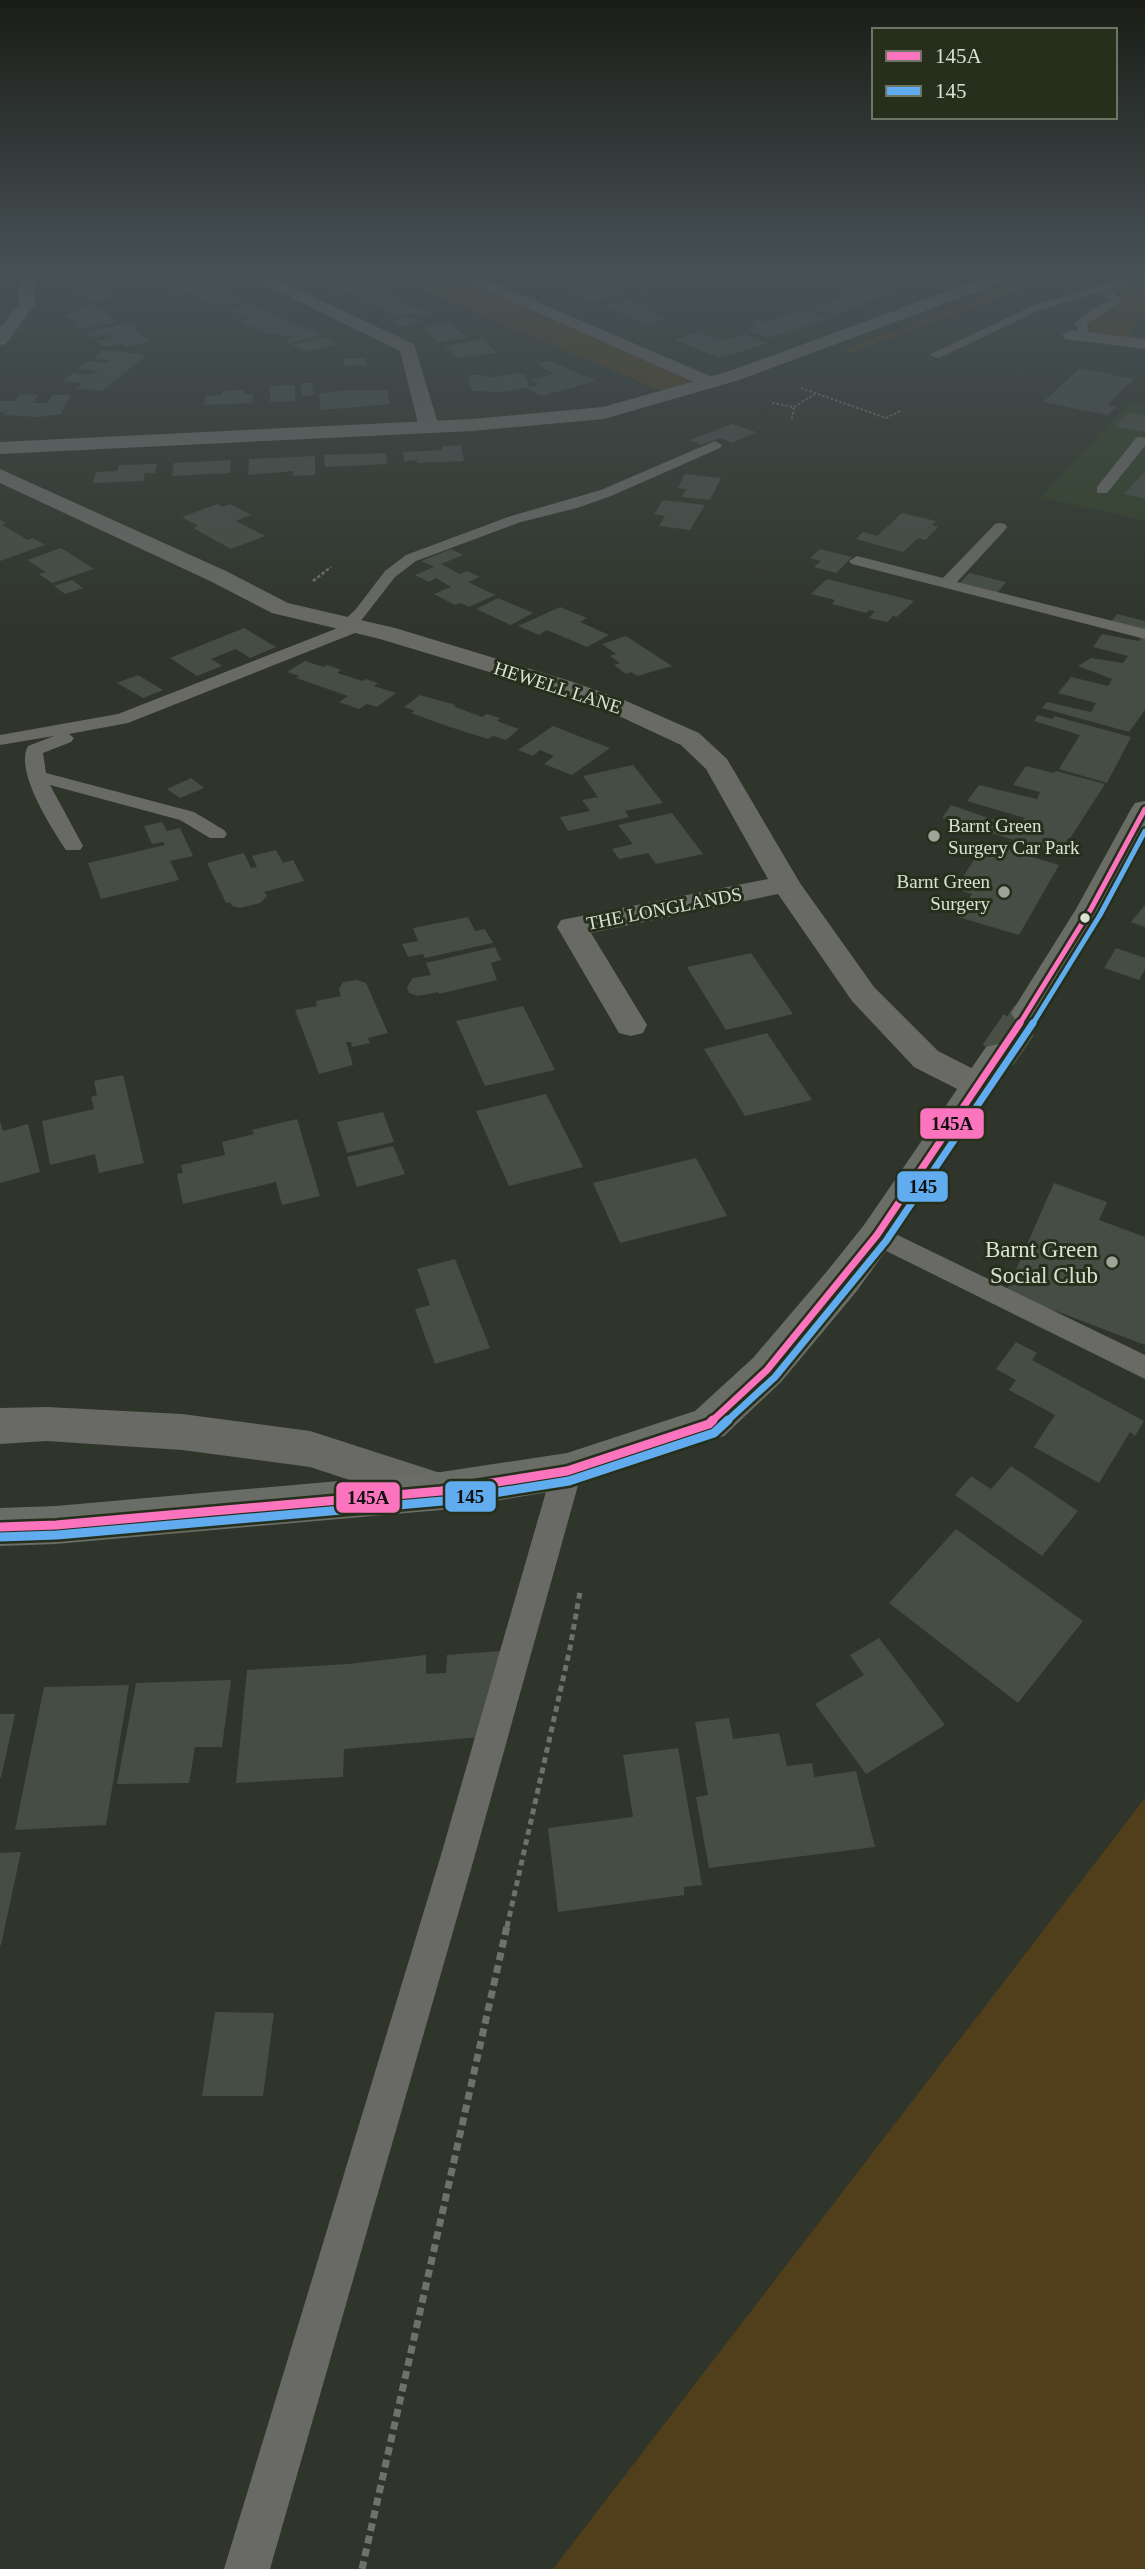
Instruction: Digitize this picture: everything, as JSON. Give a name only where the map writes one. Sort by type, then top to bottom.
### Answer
[{"type":"street","points":[[420,392],[429,427]]},
{"type":"street","points":[[0,448],[429,427],[604,412],[678,392]]},
{"type":"street","name":"HEWELL LANE","points":[[0,475],[218,576],[280,608],[354,625],[572,690],[649,719],[690,739],[717,765],[786,884],[863,994],[926,1059],[988,1070],[877,1235]]},
{"type":"street","points":[[1027,1013],[1138,842],[1145,809]]},
{"type":"street","name":"THE LONGLANDS","points":[[631,1025],[572,927],[786,884]]},
{"type":"street","points":[[0,1527],[55,1525],[441,1491],[567,1471],[709,1424],[767,1370],[877,1235]]},
{"type":"street","points":[[0,1426],[47,1424],[182,1432],[310,1449],[441,1491]]},
{"type":"lane","points":[[1102,490],[1141,441],[1145,442]]},
{"type":"lane","points":[[73,846],[49,807],[33,759],[34,750],[122,719],[354,625],[390,574],[411,558],[516,519],[606,493],[715,445]]},
{"type":"lane","points":[[946,584],[1000,527]]},
{"type":"lane","points":[[857,561],[1145,634]]},
{"type":"lane","points":[[0,740],[122,719]]},
{"type":"lane","points":[[39,777],[187,816],[217,834]]},
{"type":"lane","points":[[877,1235],[1145,1368]]},
{"type":"lane","points":[[247,2569],[462,1842],[567,1471]]},
{"type":"path","points":[[813,392],[886,418],[900,411]]},
{"type":"path","points":[[792,419],[794,407],[816,393]]},
{"type":"path","points":[[772,403],[794,407]]},
{"type":"path","points":[[362,2569],[567,1662],[582,1581]]},
{"type":"shaded area","points":[[1130,402],[1145,405],[1145,521],[1041,497]]},
{"type":"shaded area","points":[[1145,1798],[1145,2569],[553,2569]]},
{"type":"building","points":[[223,392],[253,394],[252,403],[204,405],[205,396],[222,395]]},
{"type":"building","points":[[270,392],[295,392],[295,401],[270,402]]},
{"type":"building","points":[[302,392],[313,392],[314,395],[302,396]]},
{"type":"building","points":[[387,392],[390,404],[321,410],[319,394]]},
{"type":"building","points":[[534,392],[556,392],[541,396]]},
{"type":"building","points":[[1054,392],[1121,392],[1107,405],[1116,407],[1108,415],[1043,402]]},
{"type":"building","points":[[20,394],[38,395],[32,403],[48,403],[52,395],[71,395],[61,414],[39,417],[3,415],[5,412],[0,412],[0,401],[15,401]]},
{"type":"building","points":[[1129,412],[1145,416],[1145,432],[1116,426]]},
{"type":"building","points":[[732,424],[756,432],[732,443],[720,438],[701,445],[690,440]]},
{"type":"building","points":[[461,445],[464,461],[404,461],[403,452],[442,450],[442,446]]},
{"type":"building","points":[[386,453],[387,464],[325,467],[324,455]]},
{"type":"building","points":[[315,456],[315,475],[293,476],[293,471],[248,475],[249,459]]},
{"type":"building","points":[[231,460],[230,473],[172,476],[174,463]]},
{"type":"building","points":[[157,464],[155,473],[145,473],[143,481],[93,483],[96,472],[117,471],[119,465]]},
{"type":"building","points":[[1143,473],[1145,499],[1124,494]]},
{"type":"building","points":[[685,474],[721,478],[710,500],[682,497],[686,489],[678,488]]},
{"type":"building","points":[[663,500],[705,505],[690,530],[659,526],[665,516],[654,514]]},
{"type":"building","points":[[217,504],[222,507],[230,504],[251,515],[236,521],[265,536],[231,549],[193,528],[198,526],[182,517]]},
{"type":"building","points":[[902,513],[936,521],[932,525],[938,527],[925,540],[918,538],[903,552],[856,539],[863,532],[877,536]]},
{"type":"building","points":[[0,520],[6,523],[2,525],[28,540],[33,538],[45,545],[0,561]]},
{"type":"building","points":[[61,548],[94,569],[52,583],[39,574],[46,572],[27,560]]},
{"type":"building","points":[[451,549],[463,555],[441,564],[460,574],[467,571],[480,577],[468,582],[495,595],[469,607],[461,603],[455,605],[434,594],[451,587],[436,578],[429,582],[415,575],[434,567],[421,561]]},
{"type":"building","points":[[820,549],[852,557],[836,573],[814,567],[821,561],[810,558]]},
{"type":"building","points":[[969,573],[1006,582],[997,593],[960,583]]},
{"type":"building","points":[[827,579],[914,601],[897,617],[893,616],[887,622],[869,618],[875,611],[869,610],[866,613],[832,604],[835,600],[811,594]]},
{"type":"building","points":[[72,580],[83,588],[65,594],[54,586]]},
{"type":"building","points":[[498,598],[533,613],[511,625],[476,609]]},
{"type":"building","points":[[560,607],[587,618],[580,622],[609,635],[587,647],[547,630],[539,635],[518,626]]},
{"type":"building","points":[[1117,614],[1145,621],[1145,632],[1110,623]]},
{"type":"building","points":[[244,628],[276,647],[250,658],[236,649],[211,659],[222,666],[197,676],[170,658]]},
{"type":"building","points":[[1102,634],[1139,641],[1145,637],[1145,710],[1129,732],[1042,708],[1047,702],[1091,712],[1096,703],[1058,693],[1071,677],[1108,686],[1112,679],[1078,666],[1091,658],[1123,663],[1128,656],[1093,647]]},
{"type":"building","points":[[626,636],[672,666],[637,676],[631,672],[626,674],[614,665],[620,663],[610,656],[616,654],[602,644]]},
{"type":"building","points":[[305,661],[324,667],[327,665],[341,670],[337,673],[378,683],[374,686],[396,693],[377,707],[367,704],[359,709],[339,702],[348,696],[296,678],[299,676],[287,672]]},
{"type":"building","points":[[138,675],[163,690],[143,698],[117,683]]},
{"type":"building","points":[[420,695],[456,705],[453,706],[482,717],[487,714],[500,718],[497,721],[519,729],[506,740],[493,736],[488,739],[450,727],[411,713],[415,711],[404,707]]},
{"type":"building","points":[[1038,715],[1053,719],[1054,716],[1131,737],[1107,783],[1059,769],[1080,735],[1034,721]]},
{"type":"building","points":[[553,726],[610,748],[572,775],[544,764],[554,756],[540,750],[533,756],[518,750]]},
{"type":"building","points":[[633,765],[663,803],[625,811],[629,817],[568,831],[560,817],[590,811],[582,800],[598,797],[583,776]]},
{"type":"building","points":[[1026,766],[1105,784],[1060,854],[942,818],[951,805],[1017,828],[1025,818],[967,801],[979,785],[1037,799],[1040,792],[1013,785]]},
{"type":"building","points":[[191,778],[204,788],[180,798],[167,789]]},
{"type":"building","points":[[672,813],[703,854],[656,864],[648,853],[619,859],[612,849],[633,844],[618,825]]},
{"type":"building","points":[[162,822],[167,831],[180,828],[193,856],[170,861],[179,880],[101,899],[88,863],[165,845],[163,842],[152,844],[144,826]]},
{"type":"building","name":"Barnt Green Surgery","points":[[985,843],[1059,865],[1019,935],[958,917],[972,894],[955,889]]},
{"type":"building","points":[[276,850],[283,863],[293,860],[304,881],[264,892],[267,896],[260,903],[240,908],[232,906],[230,902],[226,903],[207,863],[244,853],[251,868],[257,867],[252,856]]},
{"type":"building","points":[[1145,905],[1145,927],[1131,922]]},
{"type":"building","points":[[468,917],[475,931],[485,929],[493,943],[425,958],[423,954],[408,957],[402,944],[418,941],[413,928]]},
{"type":"building","points":[[495,947],[501,960],[491,963],[497,980],[439,994],[418,996],[409,993],[407,987],[413,978],[431,975],[426,963]]},
{"type":"building","points":[[1116,948],[1145,958],[1145,969],[1139,980],[1104,968]]},
{"type":"building","points":[[751,953],[793,1014],[726,1030],[687,967]]},
{"type":"building","points":[[357,980],[366,983],[388,1033],[368,1038],[370,1043],[352,1047],[351,1042],[346,1042],[353,1065],[319,1074],[295,1010],[317,1006],[316,1001],[341,996],[339,989],[343,982]]},
{"type":"building","points":[[523,1006],[555,1070],[485,1086],[456,1021]]},
{"type":"building","points":[[767,1033],[812,1100],[745,1116],[704,1049]]},
{"type":"building","points":[[123,1075],[144,1163],[99,1173],[95,1154],[50,1165],[42,1121],[94,1109],[91,1097],[97,1095],[94,1081]]},
{"type":"building","points":[[546,1094],[583,1167],[509,1186],[476,1111]]},
{"type":"building","points":[[383,1112],[394,1142],[347,1153],[337,1122]]},
{"type":"building","points":[[297,1119],[320,1196],[282,1205],[276,1182],[183,1204],[177,1174],[183,1173],[181,1165],[225,1155],[222,1142],[254,1134],[252,1130]]},
{"type":"building","points":[[0,1121],[3,1131],[28,1124],[40,1172],[0,1183]]},
{"type":"building","points":[[393,1146],[405,1174],[357,1187],[347,1157]]},
{"type":"building","points":[[696,1158],[727,1216],[620,1243],[593,1183]]},
{"type":"building","points":[[1054,1183],[1107,1202],[1099,1220],[1145,1237],[1145,1345],[1006,1292]]},
{"type":"building","points":[[455,1259],[490,1348],[435,1364],[415,1309],[430,1305],[417,1269]]},
{"type":"building","points":[[1016,1342],[1037,1353],[1032,1360],[1144,1421],[1135,1436],[1130,1432],[1099,1483],[1034,1447],[1055,1415],[1009,1390],[1016,1380],[996,1369]]},
{"type":"building","points":[[1011,1466],[1078,1511],[1042,1556],[955,1495],[971,1476],[991,1489]]},
{"type":"building","points":[[956,1529],[1083,1621],[1018,1703],[889,1603]]},
{"type":"building","points":[[879,1638],[945,1725],[866,1774],[815,1704],[864,1675],[850,1655]]},
{"type":"building","points":[[501,1651],[481,1737],[344,1749],[343,1777],[236,1783],[247,1670],[348,1664],[426,1655],[426,1674],[446,1673],[447,1655]]},
{"type":"building","points":[[231,1680],[222,1747],[195,1747],[189,1783],[117,1784],[136,1683]]},
{"type":"building","points":[[129,1685],[106,1825],[15,1830],[44,1687]]},
{"type":"building","points":[[0,1714],[15,1714],[1,1778],[0,1777]]},
{"type":"building","points":[[729,1718],[733,1739],[779,1733],[787,1766],[812,1763],[814,1777],[856,1771],[875,1847],[709,1868],[696,1797],[708,1795],[695,1722]]},
{"type":"building","points":[[678,1748],[702,1885],[684,1887],[684,1895],[558,1912],[548,1828],[633,1817],[623,1755]]},
{"type":"building","points":[[21,1852],[1,1945],[0,1945],[0,1853]]},
{"type":"building","points":[[215,2012],[274,2013],[263,2096],[202,2096]]},
{"type":"tunnel","points":[[1019,1025],[1027,1013]]},
{"type":"tunnel","points":[[998,1055],[1020,1023]]},
{"type":"transit line","name":"145A","points":[[0,1527],[56,1525],[441,1491],[567,1471],[709,1424],[767,1370],[877,1235],[1027,1013],[1091,909],[1145,809]]},
{"type":"transit line","name":"145","points":[[0,1537],[57,1535],[443,1501],[569,1481],[714,1433],[775,1377],[886,1241],[1036,1019],[1100,915],[1145,831]]},
{"type":"place","name":"Barnt Green Surgery Car Park","points":[[934,836]]},
{"type":"place","name":"Barnt Green Surgery","points":[[1004,892]]},
{"type":"place","name":"Barnt Green Social Club","points":[[1112,1262]]}]
